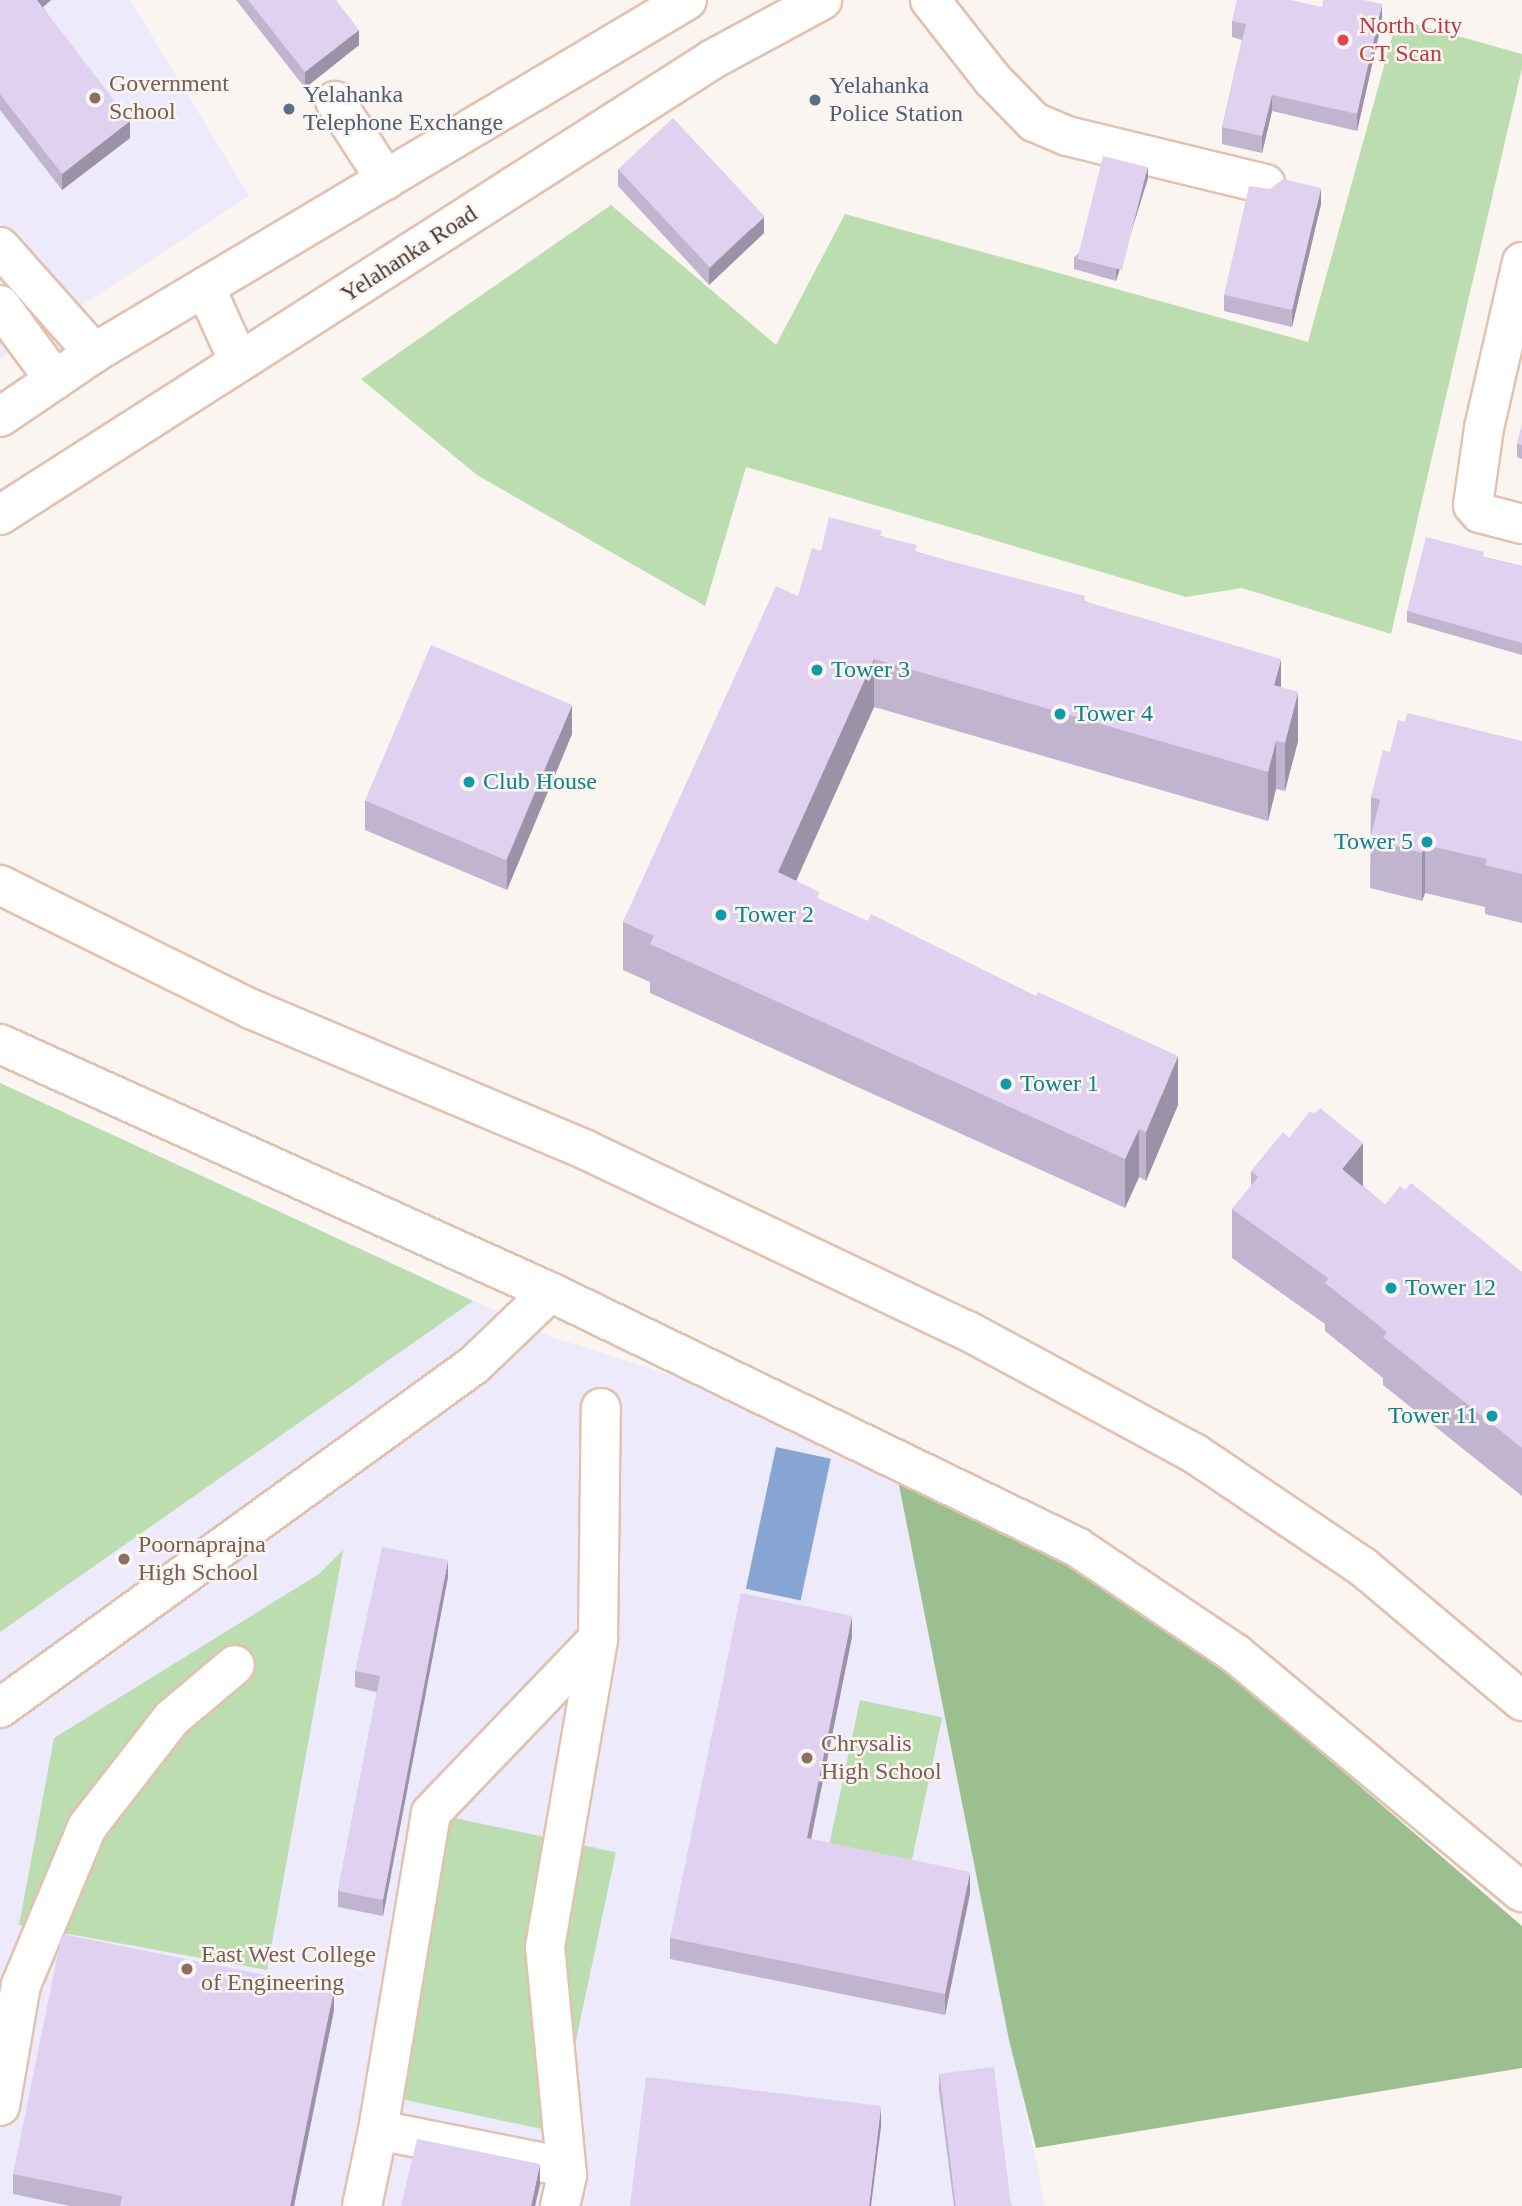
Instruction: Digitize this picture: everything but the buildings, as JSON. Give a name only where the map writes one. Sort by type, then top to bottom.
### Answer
[{"type":"street","points":[[0,417],[94,353],[687,0]]},
{"type":"street","name":"Yelahanka Road","points":[[0,515],[713,59],[822,0]]},
{"type":"street","points":[[930,0],[993,79],[1034,122],[1067,136],[1265,184]]},
{"type":"street","points":[[335,101],[386,180]]},
{"type":"street","points":[[0,247],[94,353]]},
{"type":"street","points":[[1522,261],[1484,428],[1473,505],[1480,513],[1522,524]]},
{"type":"street","points":[[205,286],[240,362]]},
{"type":"street","points":[[0,305],[55,380]]},
{"type":"street","points":[[0,885],[251,1009],[586,1150],[968,1331],[1205,1460],[1363,1567],[1522,1701]]},
{"type":"street","points":[[0,1044],[550,1292],[1077,1547],[1237,1654],[1522,1892]]},
{"type":"street","points":[[0,1708],[474,1365],[550,1292]]},
{"type":"street","points":[[560,2206],[565,2167],[545,1947],[598,1639],[601,1408]]},
{"type":"street","points":[[362,2206],[378,2130],[431,1813],[598,1639]]},
{"type":"street","points":[[0,2106],[21,1985],[87,1828],[172,1718],[235,1665]]},
{"type":"street","points":[[378,2130],[565,2167]]},
{"type":"shaded area","name":"Government School","points":[[0,0],[130,0],[249,196],[0,359]]},
{"type":"shaded area","points":[[0,1083],[555,1338],[744,1398],[897,1475],[1045,2206],[0,2206]]},
{"type":"green space","points":[[1397,19],[1522,54],[1522,68],[1391,634],[1242,588],[1186,597],[746,467],[705,606],[477,475],[361,379],[611,205],[776,345],[845,214],[1308,342]]},
{"type":"green space","name":"Poornaprajna High School","points":[[0,1083],[473,1301],[0,1632]]},
{"type":"green space","points":[[897,1475],[1071,1565],[1231,1675],[1522,1926],[1522,2068],[1036,2148],[1009,2040]]},
{"type":"green space","points":[[343,1550],[267,1970],[19,1925],[54,1738],[319,1574]]},
{"type":"green space","points":[[860,1700],[942,1717],[910,1867],[828,1850]]},
{"type":"green space","points":[[431,1813],[616,1852],[556,2132],[372,2093]]},
{"type":"water","points":[[776,1447],[831,1459],[801,1600],[746,1589]]},
{"type":"place","name":"North City CT Scan","points":[[1343,40]]},
{"type":"place","name":"Government School","points":[[95,98]]},
{"type":"place","name":"Yelahanka Police Station","points":[[815,100]]},
{"type":"place","name":"Yelahanka Telephone Exchange","points":[[289,109]]},
{"type":"place","name":"Tower 3","points":[[817,670]]},
{"type":"place","name":"Tower 4","points":[[1060,714]]},
{"type":"place","name":"Club House","points":[[469,782]]},
{"type":"place","name":"Tower 5","points":[[1427,842]]},
{"type":"place","name":"Tower 2","points":[[721,915]]},
{"type":"place","name":"Tower 1","points":[[1006,1084]]},
{"type":"place","name":"Tower 12","points":[[1391,1288]]},
{"type":"place","name":"Tower 11","points":[[1492,1416]]},
{"type":"place","name":"Poornaprajna High School","points":[[124,1559]]},
{"type":"place","name":"Chrysalis High School","points":[[807,1758]]},
{"type":"place","name":"East West College of Engineering","points":[[187,1969]]}]
